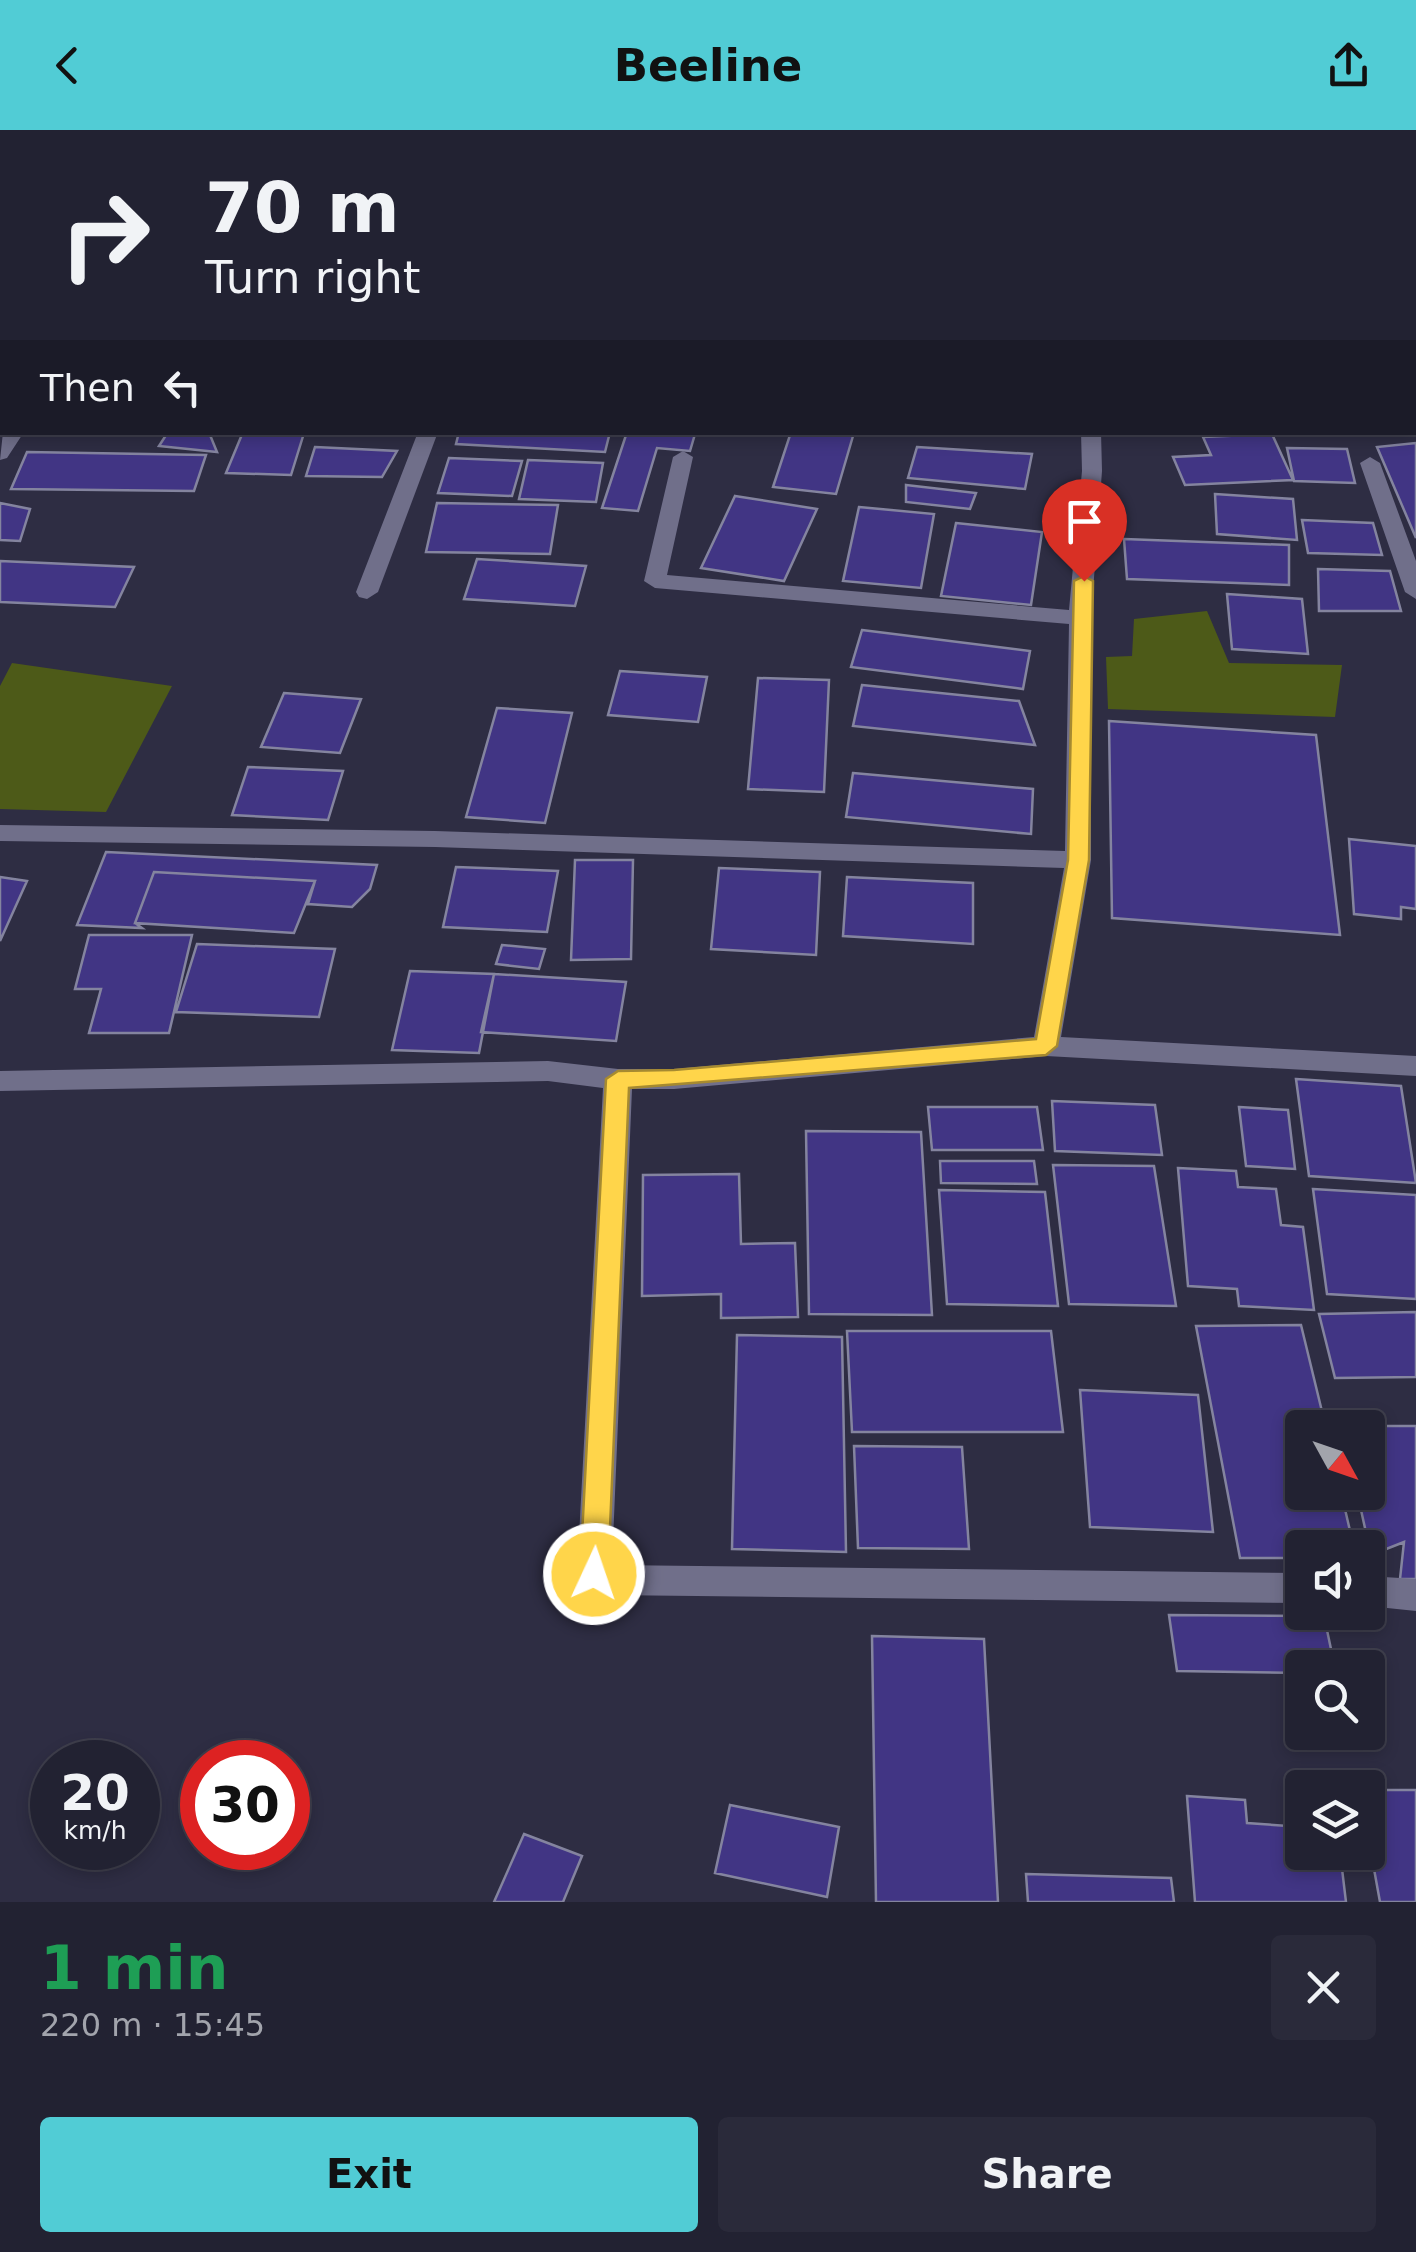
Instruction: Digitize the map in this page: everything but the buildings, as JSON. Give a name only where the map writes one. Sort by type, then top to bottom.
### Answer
[{"type":"street","points":[[367,592],[427,435]]},
{"type":"street","points":[[1046,1046],[1078,860],[1080,618],[1092,471],[1091,435]]},
{"type":"street","points":[[682,457],[655,582],[1080,618]]},
{"type":"street","points":[[1370,463],[1416,592]]},
{"type":"street","points":[[0,833],[435,839],[1078,860]]},
{"type":"street","points":[[0,1080],[548,1072],[618,1079],[674,1078],[916,1054],[1046,1046],[1416,1066]]},
{"type":"street","points":[[618,1079],[594,1574],[606,1580],[1285,1588]]},
{"type":"street","points":[[1385,1592],[1416,1595]]},
{"type":"green space","points":[[1207,611],[1229,663],[1342,665],[1335,717],[1108,709],[1106,657],[1132,656],[1134,619]]},
{"type":"green space","points":[[12,663],[172,686],[106,812],[0,809],[0,686]]},
{"type":"route","points":[[594,1574],[618,1079],[674,1078],[916,1054],[1046,1046],[1078,860],[1080,618],[1084,581]]}]
